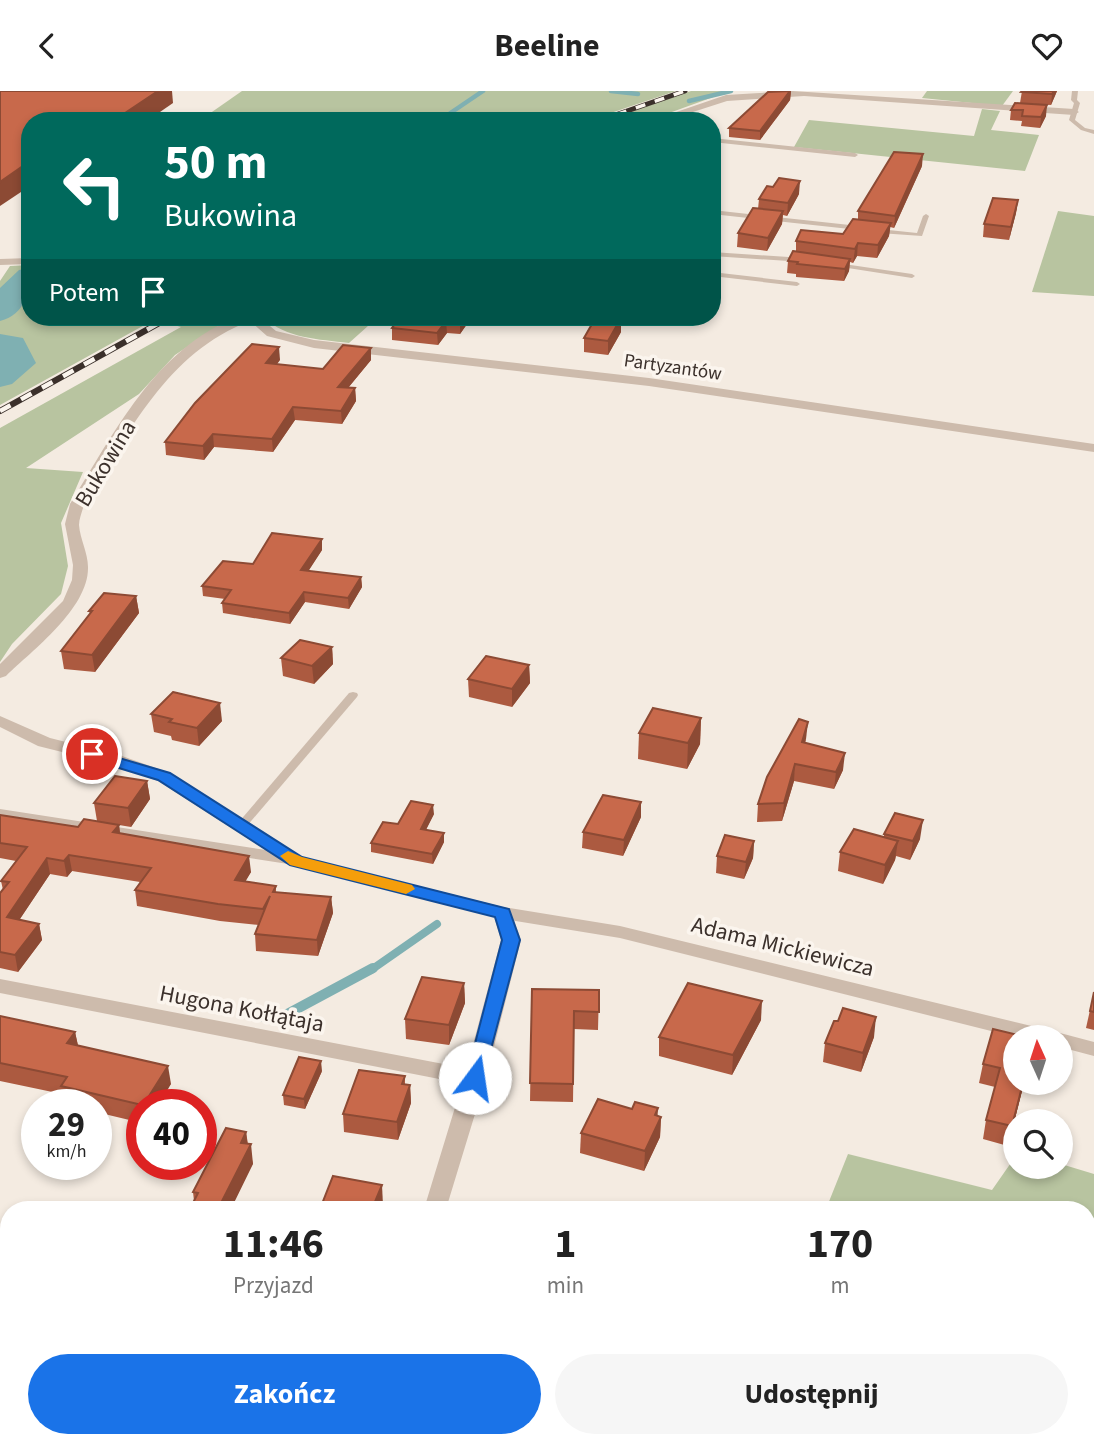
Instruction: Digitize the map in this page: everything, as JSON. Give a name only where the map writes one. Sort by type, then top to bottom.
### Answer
[{"type":"street","points":[[683,112],[726,98],[804,93],[1074,112]]},
{"type":"street","points":[[0,262],[21,261]]},
{"type":"street","name":"Bukowina","points":[[0,673],[70,602],[80,580],[81,565],[72,524],[77,504],[148,391],[187,352],[227,326]]},
{"type":"street","name":"Partyzantów","points":[[262,326],[279,336],[314,344],[649,382],[1094,448]]},
{"type":"street","points":[[0,721],[44,742],[116,760],[164,777],[296,861]]},
{"type":"street","points":[[0,814],[296,861],[503,913],[511,940],[475,1078],[437,1201]]},
{"type":"street","name":"Adama Mickiewicza","points":[[503,913],[620,932],[1003,1027]]},
{"type":"street","name":"Hugona Kołłątaja","points":[[0,986],[475,1078]]},
{"type":"street","points":[[1073,1044],[1094,1049]]},
{"type":"lane","points":[[1075,91],[1074,100],[1077,103],[1072,120],[1094,132]]},
{"type":"lane","points":[[721,141],[855,155]]},
{"type":"lane","points":[[721,213],[920,235],[926,216]]},
{"type":"lane","points":[[721,255],[808,260]]},
{"type":"lane","points":[[834,264],[912,276]]},
{"type":"lane","points":[[721,275],[797,284]]},
{"type":"lane","points":[[242,825],[353,695]]},
{"type":"green space","points":[[242,91],[676,91],[614,112],[212,112]]},
{"type":"green space","points":[[691,91],[730,91],[672,112],[629,112]]},
{"type":"green space","points":[[927,91],[1013,91],[1002,106],[922,98]]},
{"type":"green space","points":[[982,109],[1000,111],[991,130],[1039,135],[1025,171],[794,147],[809,120],[974,136]]},
{"type":"green space","points":[[1058,211],[1094,216],[1094,296],[1032,292]]},
{"type":"green space","points":[[21,265],[21,326],[143,326],[0,405],[0,281],[10,266]]},
{"type":"green space","points":[[178,326],[218,326],[175,355],[139,394],[26,468],[83,472],[61,523],[68,566],[61,594],[12,644],[0,662],[0,428],[181,327]]},
{"type":"green space","points":[[275,326],[368,326],[349,343],[314,339]]},
{"type":"green space","points":[[848,1154],[992,1190],[1003,1174],[1003,1179],[1073,1179],[1073,1168],[1094,1174],[1094,1201],[829,1201]]},
{"type":"building","points":[[0,91],[158,91],[126,112],[21,112],[21,167],[0,182]]},
{"type":"building","points":[[790,91],[760,131],[729,128],[768,92]]},
{"type":"building","points":[[1022,91],[1054,91],[1052,94]]},
{"type":"building","points":[[1015,103],[1047,105],[1041,117],[1022,116],[1023,110],[1011,110]]},
{"type":"building","points":[[894,152],[923,154],[895,216],[858,211]]},
{"type":"building","points":[[779,178],[800,181],[788,203],[759,199],[767,186],[773,187]]},
{"type":"building","points":[[993,198],[1018,200],[1011,227],[984,224]]},
{"type":"building","points":[[753,208],[783,211],[768,238],[738,233]]},
{"type":"building","points":[[853,219],[891,223],[878,245],[858,243],[855,249],[796,241],[801,230],[843,234]]},
{"type":"building","points":[[793,251],[850,259],[845,269],[797,264],[798,262],[788,261]]},
{"type":"building","points":[[393,326],[442,326],[437,333],[392,328]]},
{"type":"building","points":[[591,326],[616,326],[608,341],[584,338]]},
{"type":"building","points":[[252,344],[279,347],[266,363],[323,369],[343,345],[371,348],[338,387],[355,388],[341,411],[293,407],[272,439],[213,434],[203,446],[165,442],[195,403]]},
{"type":"building","points":[[272,533],[322,539],[301,570],[361,577],[348,598],[304,592],[289,613],[222,603],[231,590],[202,586],[223,561],[253,564]]},
{"type":"building","points":[[104,593],[136,596],[92,655],[61,651],[92,611],[89,611]]},
{"type":"building","points":[[300,640],[332,647],[312,666],[281,658]]},
{"type":"building","points":[[486,656],[529,665],[512,689],[468,679]]},
{"type":"building","points":[[173,692],[220,703],[197,728],[169,722],[172,719],[151,714]]},
{"type":"building","points":[[653,708],[701,718],[688,743],[639,733]]},
{"type":"building","points":[[799,719],[808,722],[802,742],[845,753],[836,772],[795,764],[784,803],[758,804],[767,777]]},
{"type":"building","points":[[115,776],[147,781],[128,808],[94,803]]},
{"type":"building","points":[[603,795],[641,802],[624,840],[583,832]]},
{"type":"building","points":[[411,801],[433,805],[421,829],[444,833],[432,854],[371,843],[383,822],[398,824]]},
{"type":"building","points":[[895,813],[923,820],[913,841],[884,834]]},
{"type":"building","points":[[0,815],[78,827],[84,819],[119,825],[113,832],[249,856],[235,880],[276,886],[273,892],[331,897],[317,940],[255,934],[270,896],[263,909],[135,890],[151,868],[69,855],[64,861],[47,858],[7,917],[39,924],[15,955],[0,952],[0,893],[9,882],[1,881],[27,847],[0,843]]},
{"type":"building","points":[[854,829],[898,841],[885,865],[840,852]]},
{"type":"building","points":[[725,835],[754,841],[746,862],[717,856]]},
{"type":"building","points":[[422,977],[464,983],[449,1025],[405,1019]]},
{"type":"building","points":[[688,983],[762,1001],[733,1055],[659,1037]]},
{"type":"building","points":[[532,989],[599,990],[599,1012],[574,1011],[573,1084],[530,1083]]},
{"type":"building","points":[[1094,992],[1094,1012],[1090,1011]]},
{"type":"building","points":[[843,1008],[876,1017],[863,1053],[825,1043]]},
{"type":"building","points":[[0,1016],[75,1032],[67,1043],[168,1066],[153,1089],[126,1089],[126,1101],[112,1098],[112,1089],[74,1089],[61,1086],[67,1077],[0,1063]]},
{"type":"building","points":[[993,1029],[1003,1031],[1003,1095],[1020,1095],[1016,1109],[1003,1109],[1003,1124],[986,1120],[1000,1068],[983,1064]]},
{"type":"building","points":[[299,1057],[321,1061],[304,1099],[283,1095]]},
{"type":"building","points":[[359,1070],[405,1076],[402,1084],[410,1085],[397,1122],[343,1114]]},
{"type":"building","points":[[598,1099],[632,1109],[635,1102],[658,1108],[655,1115],[661,1117],[645,1151],[581,1133]]},
{"type":"building","points":[[226,1128],[246,1132],[241,1143],[251,1144],[222,1201],[194,1201],[198,1193],[193,1192],[199,1180],[217,1180],[217,1145]]},
{"type":"building","points":[[333,1176],[382,1185],[375,1201],[323,1201]]},
{"type":"waterway","points":[[452,112],[483,91]]},
{"type":"waterway","points":[[611,91],[638,94]]},
{"type":"waterway","points":[[689,101],[731,91]]},
{"type":"waterway","points":[[0,311],[21,286]]},
{"type":"waterway","points":[[0,344],[11,345],[19,363],[0,377]]},
{"type":"waterway","points":[[371,970],[437,924]]},
{"type":"waterway","points":[[258,1016],[280,1018],[373,968]]},
{"type":"railway","points":[[624,112],[685,91]]},
{"type":"railway","points":[[0,411],[154,326]]},
{"type":"slow traffic","points":[[288,856],[296,861],[406,889]]},
{"type":"route","points":[[92,754],[164,777],[296,861],[503,913],[511,940],[475,1078]]}]
